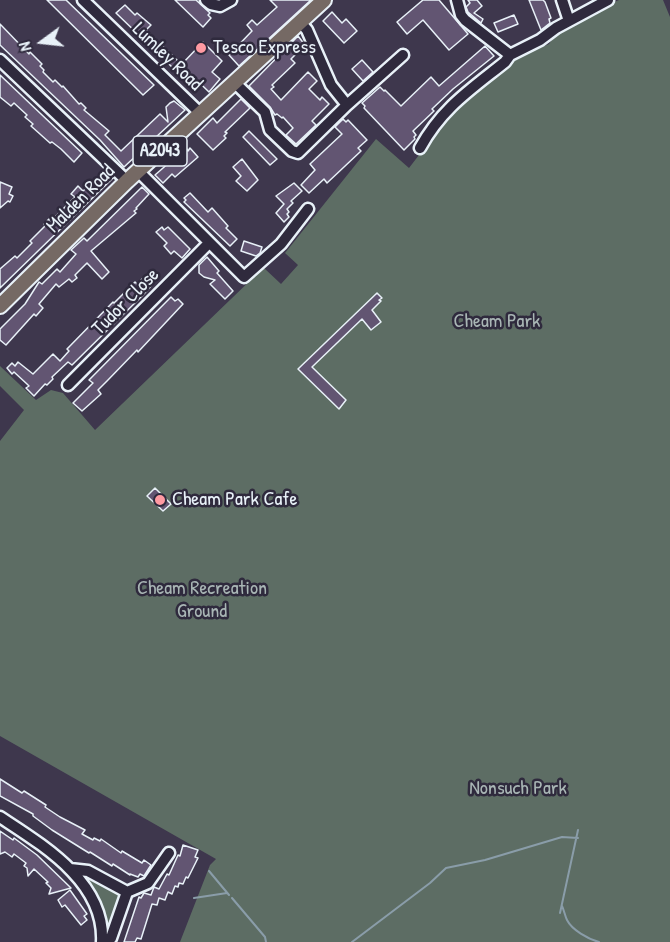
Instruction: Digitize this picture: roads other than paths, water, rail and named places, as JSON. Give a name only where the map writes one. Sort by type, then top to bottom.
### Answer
[{"type":"main road","name":"Malden Road","points":[[0,306],[132,176],[236,82],[319,1]]},
{"type":"street","name":"Lumley Road","points":[[83,0],[201,114]]},
{"type":"street","points":[[206,0],[220,6],[231,0]]},
{"type":"street","points":[[457,0],[461,15],[465,20],[510,55]]},
{"type":"street","points":[[562,0],[569,21]]},
{"type":"street","points":[[420,148],[438,119],[459,98],[505,62],[510,55],[608,0]]},
{"type":"street","points":[[300,22],[307,30],[331,85],[347,105]]},
{"type":"street","points":[[236,82],[266,115],[270,130],[296,153],[300,152],[403,54]]},
{"type":"street","points":[[0,60],[209,243],[244,277],[281,244],[308,209]]},
{"type":"street","name":"Tudor Close","points":[[68,386],[209,243]]},
{"type":"street","points":[[0,817],[35,840],[70,869],[85,887],[96,906],[102,923],[104,942],[111,938],[128,892],[147,883],[169,853]]},
{"type":"street","points":[[70,869],[88,871],[128,892]]},
{"type":"waterway","points":[[560,913],[578,830]]},
{"type":"waterway","points":[[352,942],[430,883],[446,868],[485,860],[562,837],[578,838]]},
{"type":"waterway","points":[[209,871],[229,895]]},
{"type":"waterway","points":[[194,898],[227,893]]},
{"type":"waterway","points":[[232,898],[265,937],[266,942]]},
{"type":"waterway","points":[[562,906],[567,920],[576,931],[599,942]]},
{"type":"place","name":"Tesco Express","points":[[201,48]]},
{"type":"place","name":"Cheam Park Cafe","points":[[160,500]]},
{"type":"park label","name":"Cheam Park","points":[[497,322]]},
{"type":"park label","name":"Cheam Recreation Ground","points":[[202,600]]},
{"type":"park label","name":"Nonsuch Park","points":[[518,789]]}]
